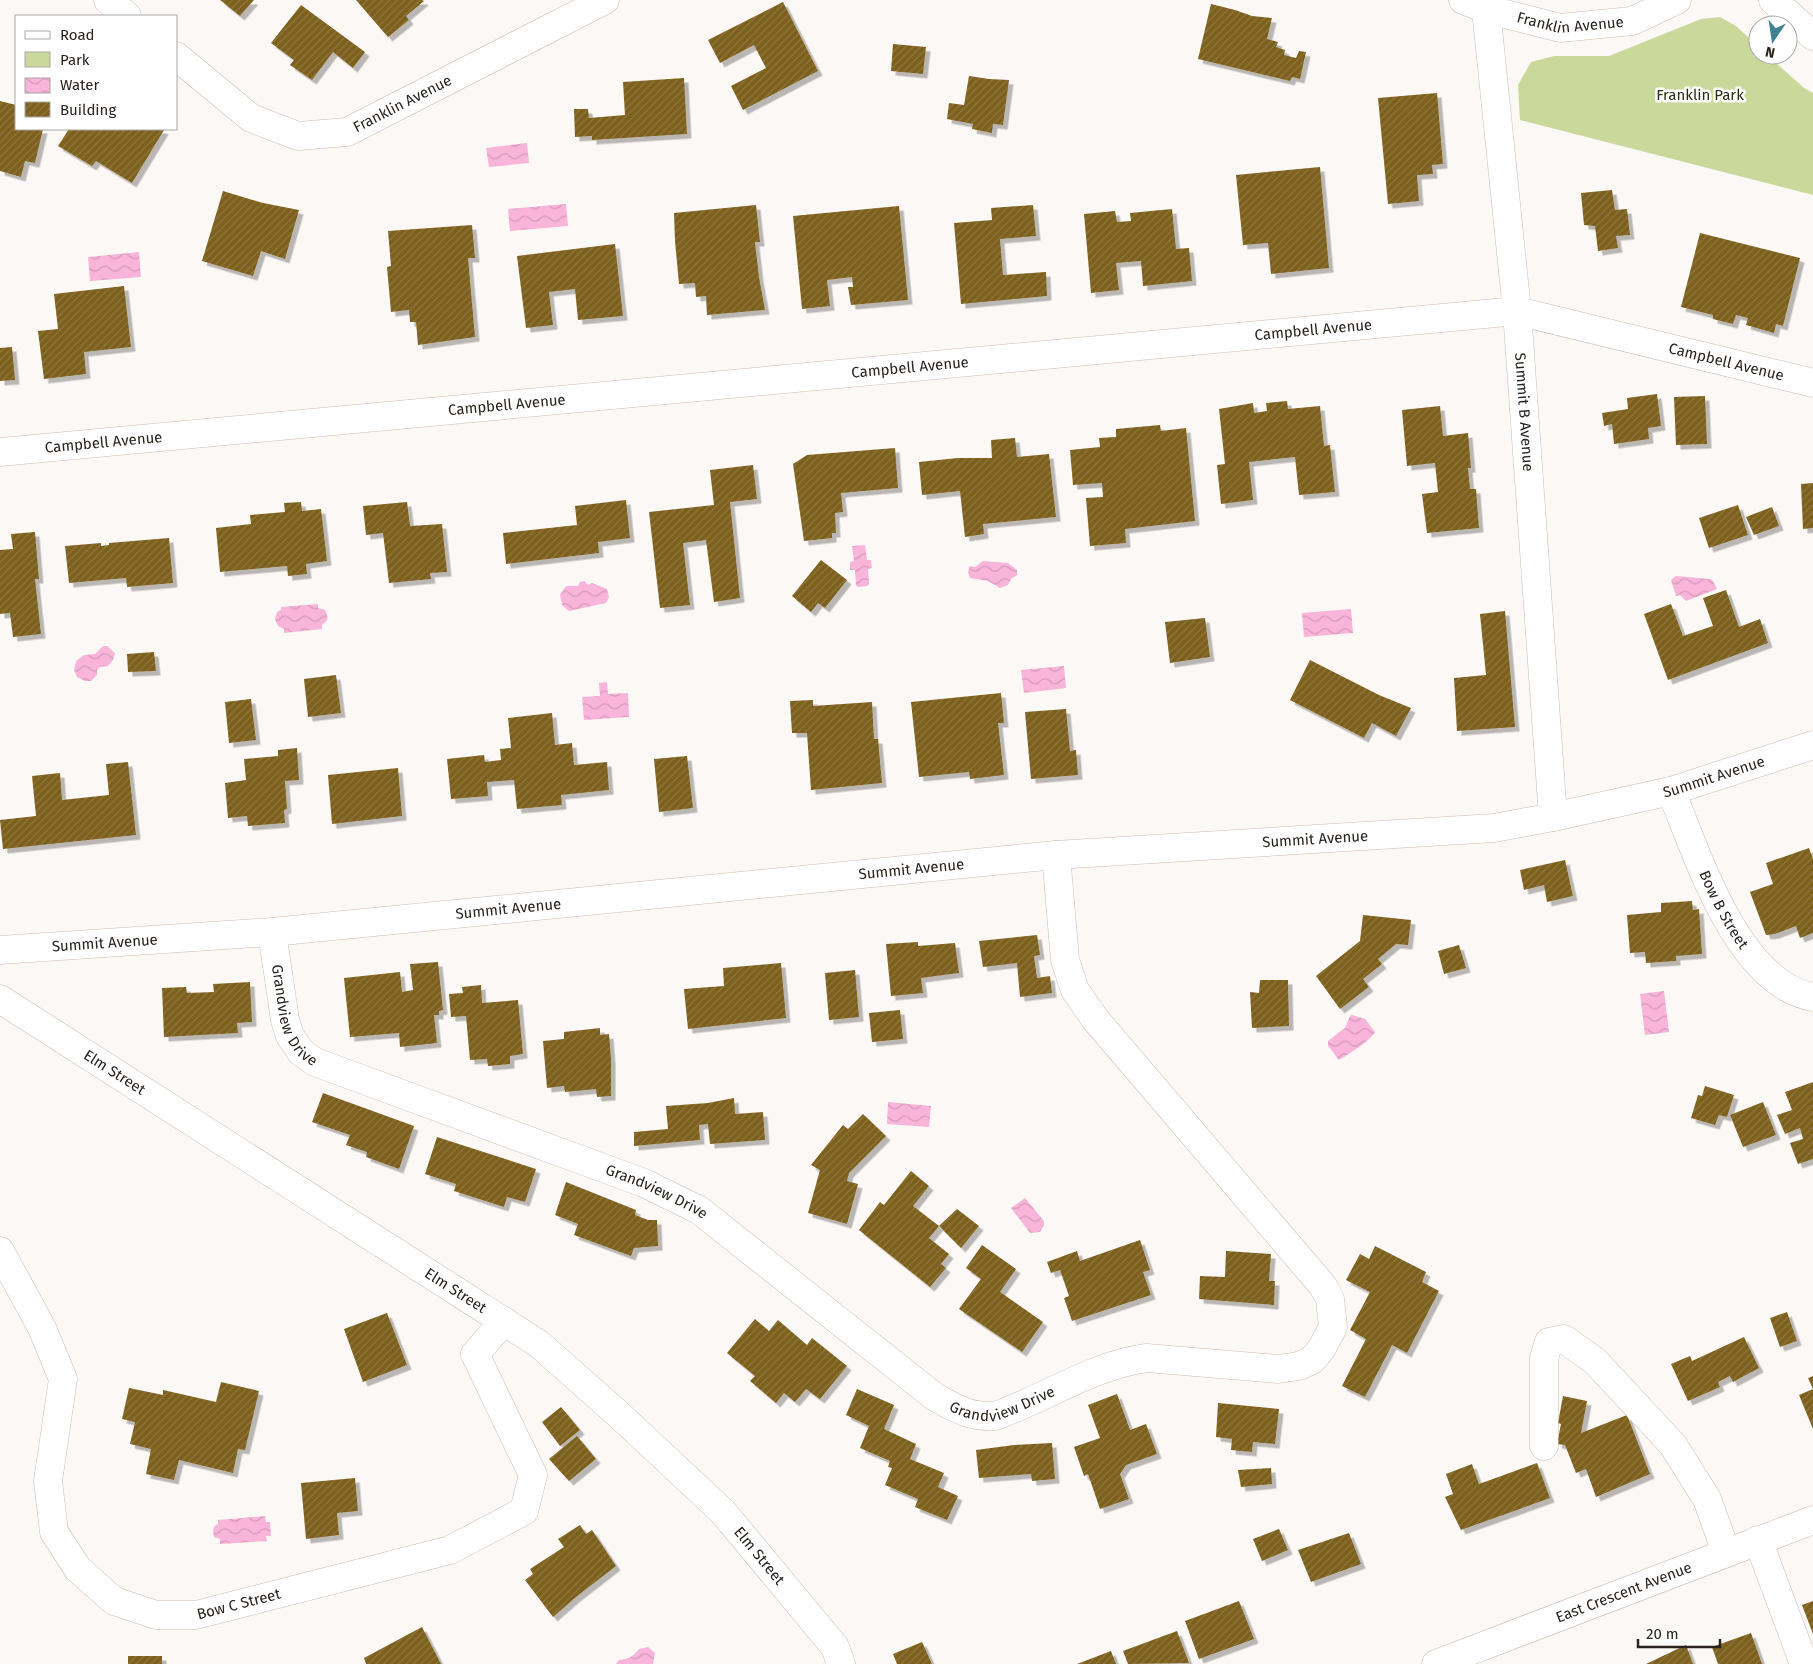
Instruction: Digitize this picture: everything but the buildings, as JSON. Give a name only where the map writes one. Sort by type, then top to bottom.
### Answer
[{"type":"street","points":[[108,0],[126,15]]},
{"type":"street","name":"Franklin Avenue","points":[[178,58],[251,118],[298,136],[347,132],[605,0]]},
{"type":"street","name":"Franklin Avenue","points":[[1474,4],[1560,28],[1632,21],[1677,0]]},
{"type":"street","points":[[1773,0],[1813,36]]},
{"type":"street","name":"Summit B Avenue","points":[[1474,4],[1517,311],[1552,818]]},
{"type":"street","name":"Campbell Avenue","points":[[0,452],[1517,311],[1813,383]]},
{"type":"street","name":"Summit Avenue","points":[[0,950],[272,932],[1056,856],[1494,828],[1552,818],[1671,791],[1813,745]]},
{"type":"street","name":"Bow B Street","points":[[1671,791],[1716,901],[1730,928],[1763,968],[1783,987],[1813,997]]},
{"type":"street","name":"Grandview Drive","points":[[272,932],[285,1020],[290,1036],[301,1052],[316,1062],[644,1183],[699,1210],[935,1397],[962,1412],[979,1417],[995,1416],[1106,1368],[1136,1359],[1147,1358],[1278,1369],[1299,1366],[1312,1360],[1322,1348],[1333,1327],[1330,1299],[1323,1286],[1095,1019],[1076,990],[1065,960],[1056,856]]},
{"type":"street","name":"Elm Street","points":[[0,999],[540,1344],[617,1413],[722,1512],[834,1647],[841,1664]]},
{"type":"street","name":"Bow C Street","points":[[0,1251],[42,1328],[63,1378],[48,1481],[54,1532],[78,1569],[114,1601],[156,1615],[196,1615],[450,1550],[524,1511],[533,1475],[475,1354],[504,1321]]},
{"type":"street","points":[[1544,1446],[1544,1358],[1549,1342],[1564,1339],[1595,1362],[1673,1445],[1707,1499],[1726,1552]]},
{"type":"street","name":"East Crescent Avenue","points":[[1436,1664],[1813,1520]]},
{"type":"street","points":[[1758,1540],[1804,1664]]},
{"type":"green space","name":"Franklin Park","points":[[1720,17],[1736,26],[1748,37],[1748,65],[1778,65],[1804,88],[1813,93],[1813,195],[1520,120],[1518,85],[1531,62],[1554,56],[1609,56],[1701,19]]},
{"type":"water","points":[[527,143],[529,163],[489,167],[486,148]]},
{"type":"water","points":[[566,204],[568,226],[510,231],[508,209]]},
{"type":"water","points":[[139,252],[141,277],[90,281],[88,257]]},
{"type":"water","points":[[865,545],[867,560],[871,560],[872,568],[868,569],[869,584],[858,587],[856,585],[855,570],[850,570],[850,562],[854,561],[852,546]]},
{"type":"water","points":[[983,561],[1008,563],[1017,570],[1017,575],[1011,579],[1008,585],[1000,588],[988,581],[970,578],[968,572],[970,566],[975,567]]},
{"type":"water","points":[[1676,576],[1710,579],[1717,589],[1686,601],[1680,595],[1676,596],[1671,580]]},
{"type":"water","points":[[584,581],[588,585],[592,583],[607,589],[609,597],[606,603],[569,611],[562,605],[560,595],[566,586],[578,586],[580,582]]},
{"type":"water","points":[[318,604],[318,608],[325,610],[327,617],[327,620],[322,625],[322,629],[284,633],[284,629],[278,626],[275,619],[281,607]]},
{"type":"water","points":[[1351,609],[1353,633],[1304,637],[1302,613]]},
{"type":"water","points":[[103,646],[107,646],[115,653],[113,660],[108,666],[100,667],[97,670],[97,675],[91,681],[85,681],[77,677],[74,670],[76,661],[84,655],[95,654]]},
{"type":"water","points":[[1064,666],[1066,688],[1024,693],[1021,670]]},
{"type":"water","points":[[607,682],[608,694],[628,693],[629,717],[584,720],[582,697],[600,696],[599,683]]},
{"type":"water","points":[[1664,991],[1669,1032],[1645,1035],[1640,994]]},
{"type":"water","points":[[1352,1015],[1365,1019],[1375,1032],[1364,1043],[1339,1060],[1328,1046],[1328,1041],[1345,1028]]},
{"type":"water","points":[[888,1102],[931,1106],[929,1127],[887,1124]]},
{"type":"water","points":[[1025,1198],[1044,1221],[1040,1232],[1030,1233],[1011,1208]]},
{"type":"water","points":[[265,1516],[266,1522],[270,1522],[271,1536],[266,1536],[267,1541],[220,1544],[220,1539],[214,1537],[213,1529],[218,1524],[218,1520]]},
{"type":"water","points":[[648,1647],[655,1653],[653,1664],[616,1664],[619,1660],[632,1656],[639,1649]]}]
